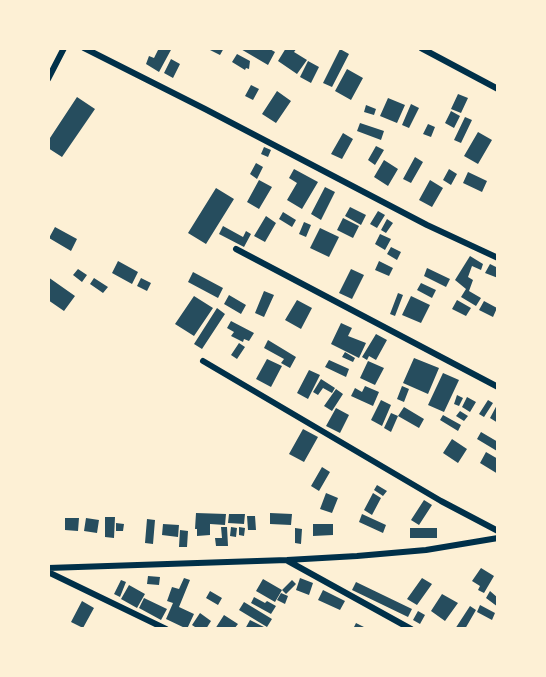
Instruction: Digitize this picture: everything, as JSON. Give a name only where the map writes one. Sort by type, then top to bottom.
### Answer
[{"type":"street","points":[[48,78],[64,48]]},
{"type":"street","points":[[84,48],[427,225],[498,258]]},
{"type":"street","points":[[421,48],[498,89]]},
{"type":"street","points":[[236,249],[498,387]]},
{"type":"street","points":[[203,361],[441,501],[498,531]]},
{"type":"street","points":[[48,570],[287,560],[426,550],[498,537]]},
{"type":"street","points":[[287,560],[411,629]]},
{"type":"street","points":[[48,570],[166,629]]},
{"type":"building","points":[[159,48],[172,48],[159,72],[146,64],[149,56],[154,58]]},
{"type":"building","points":[[206,48],[224,48],[220,55]]},
{"type":"building","points":[[239,48],[268,48],[275,52],[268,65]]},
{"type":"building","points":[[286,48],[297,48],[294,52],[307,60],[297,74],[278,61]]},
{"type":"building","points":[[340,49],[349,54],[332,87],[323,83]]},
{"type":"building","points":[[237,54],[250,61],[249,69],[245,70],[232,62]]},
{"type":"building","points":[[171,59],[180,64],[173,78],[164,73]]},
{"type":"building","points":[[308,61],[319,67],[311,83],[300,77]]},
{"type":"building","points":[[347,69],[363,78],[351,100],[335,91]]},
{"type":"building","points":[[251,85],[259,89],[253,100],[245,96]]},
{"type":"building","points":[[277,91],[291,101],[276,123],[262,114]]},
{"type":"building","points":[[458,94],[468,98],[461,113],[451,109]]},
{"type":"building","points":[[77,97],[95,109],[62,157],[48,148],[48,141]]},
{"type":"building","points":[[388,98],[405,105],[397,123],[380,116]]},
{"type":"building","points":[[411,104],[419,108],[409,128],[402,125]]},
{"type":"building","points":[[366,105],[376,109],[374,115],[364,112]]},
{"type":"building","points":[[451,111],[460,116],[454,128],[445,123]]},
{"type":"building","points":[[465,117],[472,120],[461,143],[454,140]]},
{"type":"building","points":[[360,123],[384,131],[381,140],[357,131]]},
{"type":"building","points":[[428,124],[435,127],[431,137],[423,134]]},
{"type":"building","points":[[478,132],[492,140],[478,164],[464,156]]},
{"type":"building","points":[[343,133],[353,139],[342,159],[331,154]]},
{"type":"building","points":[[376,146],[384,150],[375,165],[368,160]]},
{"type":"building","points":[[264,147],[271,150],[268,157],[261,154]]},
{"type":"building","points":[[415,157],[423,162],[411,183],[403,179]]},
{"type":"building","points":[[384,160],[398,169],[388,186],[374,177]]},
{"type":"building","points":[[256,163],[263,167],[257,179],[250,174]]},
{"type":"building","points":[[294,169],[318,182],[302,209],[287,200],[297,183],[289,178]]},
{"type":"building","points":[[449,169],[457,174],[451,185],[443,180]]},
{"type":"building","points":[[468,172],[487,181],[482,192],[463,183]]},
{"type":"building","points":[[259,180],[272,187],[259,209],[247,202]]},
{"type":"building","points":[[430,180],[443,188],[432,207],[419,200]]},
{"type":"building","points":[[325,187],[335,192],[321,220],[311,214]]},
{"type":"building","points":[[216,188],[234,199],[206,244],[188,233]]},
{"type":"building","points":[[350,207],[366,215],[361,225],[345,216]]},
{"type":"building","points":[[378,211],[385,215],[377,228],[370,224]]},
{"type":"building","points":[[283,212],[296,220],[292,227],[279,219]]},
{"type":"building","points":[[266,216],[276,223],[265,242],[254,236]]},
{"type":"building","points":[[343,218],[359,226],[353,238],[337,230]]},
{"type":"building","points":[[387,219],[393,223],[386,233],[381,230]]},
{"type":"building","points":[[304,222],[311,225],[306,237],[299,234]]},
{"type":"building","points":[[223,226],[243,237],[246,231],[251,234],[244,247],[219,234]]},
{"type":"building","points":[[55,227],[77,239],[71,251],[49,238]]},
{"type":"building","points":[[320,228],[339,237],[329,257],[310,248]]},
{"type":"building","points":[[380,234],[391,239],[385,250],[375,244]]},
{"type":"building","points":[[391,247],[401,252],[397,260],[387,254]]},
{"type":"building","points":[[470,256],[483,264],[481,270],[472,266],[468,277],[473,280],[469,291],[481,298],[476,306],[461,297],[466,289],[455,280]]},
{"type":"building","points":[[118,261],[138,272],[132,284],[112,273]]},
{"type":"building","points":[[379,261],[393,268],[389,276],[375,270]]},
{"type":"building","points":[[490,264],[498,268],[498,278],[485,273]]},
{"type":"building","points":[[427,268],[450,279],[446,287],[424,276]]},
{"type":"building","points":[[78,269],[87,275],[82,282],[73,275]]},
{"type":"building","points":[[351,269],[364,275],[352,299],[339,293]]},
{"type":"building","points":[[193,272],[223,288],[218,298],[188,282]]},
{"type":"building","points":[[48,277],[75,296],[64,311],[48,300]]},
{"type":"building","points":[[94,278],[108,287],[103,293],[90,284]]},
{"type":"building","points":[[141,278],[151,283],[147,291],[137,286]]},
{"type":"building","points":[[421,283],[436,290],[432,298],[417,290]]},
{"type":"building","points":[[264,291],[274,295],[264,317],[255,313]]},
{"type":"building","points":[[398,293],[403,295],[395,316],[390,314]]},
{"type":"building","points":[[229,295],[246,305],[241,314],[224,304]]},
{"type":"building","points":[[194,296],[213,308],[194,336],[175,324]]},
{"type":"building","points":[[411,296],[430,305],[421,323],[402,315]]},
{"type":"building","points":[[297,300],[312,308],[301,329],[285,320]]},
{"type":"building","points":[[457,300],[471,308],[466,316],[452,309]]},
{"type":"building","points":[[484,301],[497,308],[493,317],[479,310]]},
{"type":"building","points":[[217,308],[225,314],[202,349],[194,344]]},
{"type":"building","points":[[231,321],[254,333],[249,341],[244,339],[243,342],[231,336],[234,332],[227,328]]},
{"type":"building","points":[[341,323],[352,328],[348,336],[366,343],[359,358],[331,344]]},
{"type":"building","points":[[376,334],[387,340],[376,360],[369,356],[367,360],[362,357]]},
{"type":"building","points":[[268,340],[296,357],[290,368],[281,363],[284,359],[264,348]]},
{"type":"building","points":[[239,343],[245,347],[237,359],[231,355]]},
{"type":"building","points":[[345,352],[355,358],[353,362],[342,357]]},
{"type":"building","points":[[414,358],[439,368],[428,394],[403,383]]},
{"type":"building","points":[[267,359],[282,366],[271,387],[256,379]]},
{"type":"building","points":[[329,360],[349,369],[346,377],[325,367]]},
{"type":"building","points":[[368,361],[384,368],[375,385],[360,378]]},
{"type":"building","points":[[309,370],[320,375],[308,399],[297,393]]},
{"type":"building","points":[[443,373],[459,380],[444,412],[428,405]]},
{"type":"building","points":[[321,379],[335,388],[332,393],[323,388],[318,395],[313,392]]},
{"type":"building","points":[[365,386],[379,392],[373,406],[351,396],[355,388],[362,392]]},
{"type":"building","points":[[402,386],[409,389],[404,402],[397,399]]},
{"type":"building","points":[[336,389],[343,394],[332,411],[324,406]]},
{"type":"building","points":[[457,395],[463,398],[459,406],[454,404]]},
{"type":"building","points":[[467,397],[476,402],[470,412],[462,407]]},
{"type":"building","points":[[381,400],[391,405],[382,426],[371,420]]},
{"type":"building","points":[[488,400],[493,403],[484,417],[479,414]]},
{"type":"building","points":[[498,403],[498,423],[490,418]]},
{"type":"building","points":[[404,407],[424,419],[419,428],[398,416]]},
{"type":"building","points":[[336,408],[349,415],[340,433],[326,426]]},
{"type":"building","points":[[460,411],[468,416],[464,421],[456,416]]},
{"type":"building","points":[[391,413],[398,416],[391,432],[384,428]]},
{"type":"building","points":[[443,415],[461,425],[458,431],[440,420]]},
{"type":"building","points":[[303,429],[318,437],[304,462],[289,454]]},
{"type":"building","points":[[481,432],[498,442],[497,451],[477,439]]},
{"type":"building","points":[[452,439],[467,449],[458,463],[443,453]]},
{"type":"building","points":[[486,452],[498,459],[498,474],[480,463]]},
{"type":"building","points":[[322,467],[330,472],[319,491],[311,486]]},
{"type":"building","points":[[377,485],[387,491],[383,496],[374,490]]},
{"type":"building","points":[[326,493],[338,498],[332,513],[320,509]]},
{"type":"building","points":[[373,493],[381,498],[372,515],[364,510]]},
{"type":"building","points":[[424,500],[432,505],[419,525],[411,520]]},
{"type":"building","points":[[196,513],[226,514],[225,525],[210,524],[210,535],[197,536]]},
{"type":"building","points":[[270,513],[292,514],[291,525],[270,524]]},
{"type":"building","points":[[229,514],[245,514],[244,524],[228,523]]},
{"type":"building","points":[[362,514],[386,525],[383,533],[359,522]]},
{"type":"building","points":[[247,516],[255,516],[256,530],[248,530]]},
{"type":"building","points":[[105,517],[115,517],[114,538],[105,537]]},
{"type":"building","points":[[65,518],[79,518],[78,531],[65,530]]},
{"type":"building","points":[[86,518],[99,520],[97,533],[84,531]]},
{"type":"building","points":[[147,519],[155,520],[153,544],[145,543]]},
{"type":"building","points":[[116,523],[124,524],[123,531],[116,531]]},
{"type":"building","points":[[163,524],[179,525],[178,537],[162,535]]},
{"type":"building","points":[[313,524],[333,524],[333,535],[313,536]]},
{"type":"building","points":[[221,527],[227,527],[228,546],[216,546],[215,538],[222,538]]},
{"type":"building","points":[[231,527],[237,528],[236,537],[230,536]]},
{"type":"building","points":[[239,527],[245,528],[244,536],[239,535]]},
{"type":"building","points":[[295,528],[302,529],[301,544],[295,543]]},
{"type":"building","points":[[410,528],[437,528],[437,538],[410,538]]},
{"type":"building","points":[[180,530],[188,531],[187,547],[179,547]]},
{"type":"building","points":[[481,568],[494,576],[484,593],[478,590],[480,586],[472,581]]},
{"type":"building","points":[[148,576],[160,577],[159,585],[147,584]]},
{"type":"building","points":[[184,578],[190,580],[179,607],[194,614],[187,629],[166,619],[173,603],[167,601],[172,587],[179,589]]},
{"type":"building","points":[[300,578],[313,583],[309,595],[296,590]]},
{"type":"building","points":[[422,578],[432,584],[417,605],[407,599]]},
{"type":"building","points":[[263,579],[282,590],[275,602],[256,591]]},
{"type":"building","points":[[121,580],[126,582],[120,597],[114,594]]},
{"type":"building","points":[[292,580],[296,584],[286,594],[282,590]]},
{"type":"building","points":[[356,582],[412,609],[408,617],[352,590]]},
{"type":"building","points":[[129,585],[145,594],[137,608],[121,599]]},
{"type":"building","points":[[323,590],[345,601],[340,610],[318,600]]},
{"type":"building","points":[[210,591],[222,598],[218,605],[206,598]]},
{"type":"building","points":[[490,591],[498,598],[498,607],[486,598]]},
{"type":"building","points":[[281,593],[288,596],[285,604],[277,600]]},
{"type":"building","points":[[442,594],[458,603],[445,621],[431,611]]},
{"type":"building","points":[[254,597],[276,606],[271,614],[251,603]]},
{"type":"building","points":[[144,598],[167,609],[161,620],[139,608]]},
{"type":"building","points":[[82,601],[94,608],[83,628],[71,622]]},
{"type":"building","points":[[244,602],[272,619],[267,627],[239,610]]},
{"type":"building","points":[[480,605],[495,613],[492,620],[477,612]]},
{"type":"building","points":[[470,606],[476,610],[465,629],[455,629]]},
{"type":"building","points":[[418,611],[425,615],[420,624],[413,620]]},
{"type":"building","points":[[200,613],[211,621],[206,629],[198,629],[192,625]]},
{"type":"building","points":[[224,615],[238,624],[234,629],[215,629]]},
{"type":"building","points":[[250,620],[268,629],[245,629]]},
{"type":"building","points":[[356,623],[368,629],[353,629]]}]
